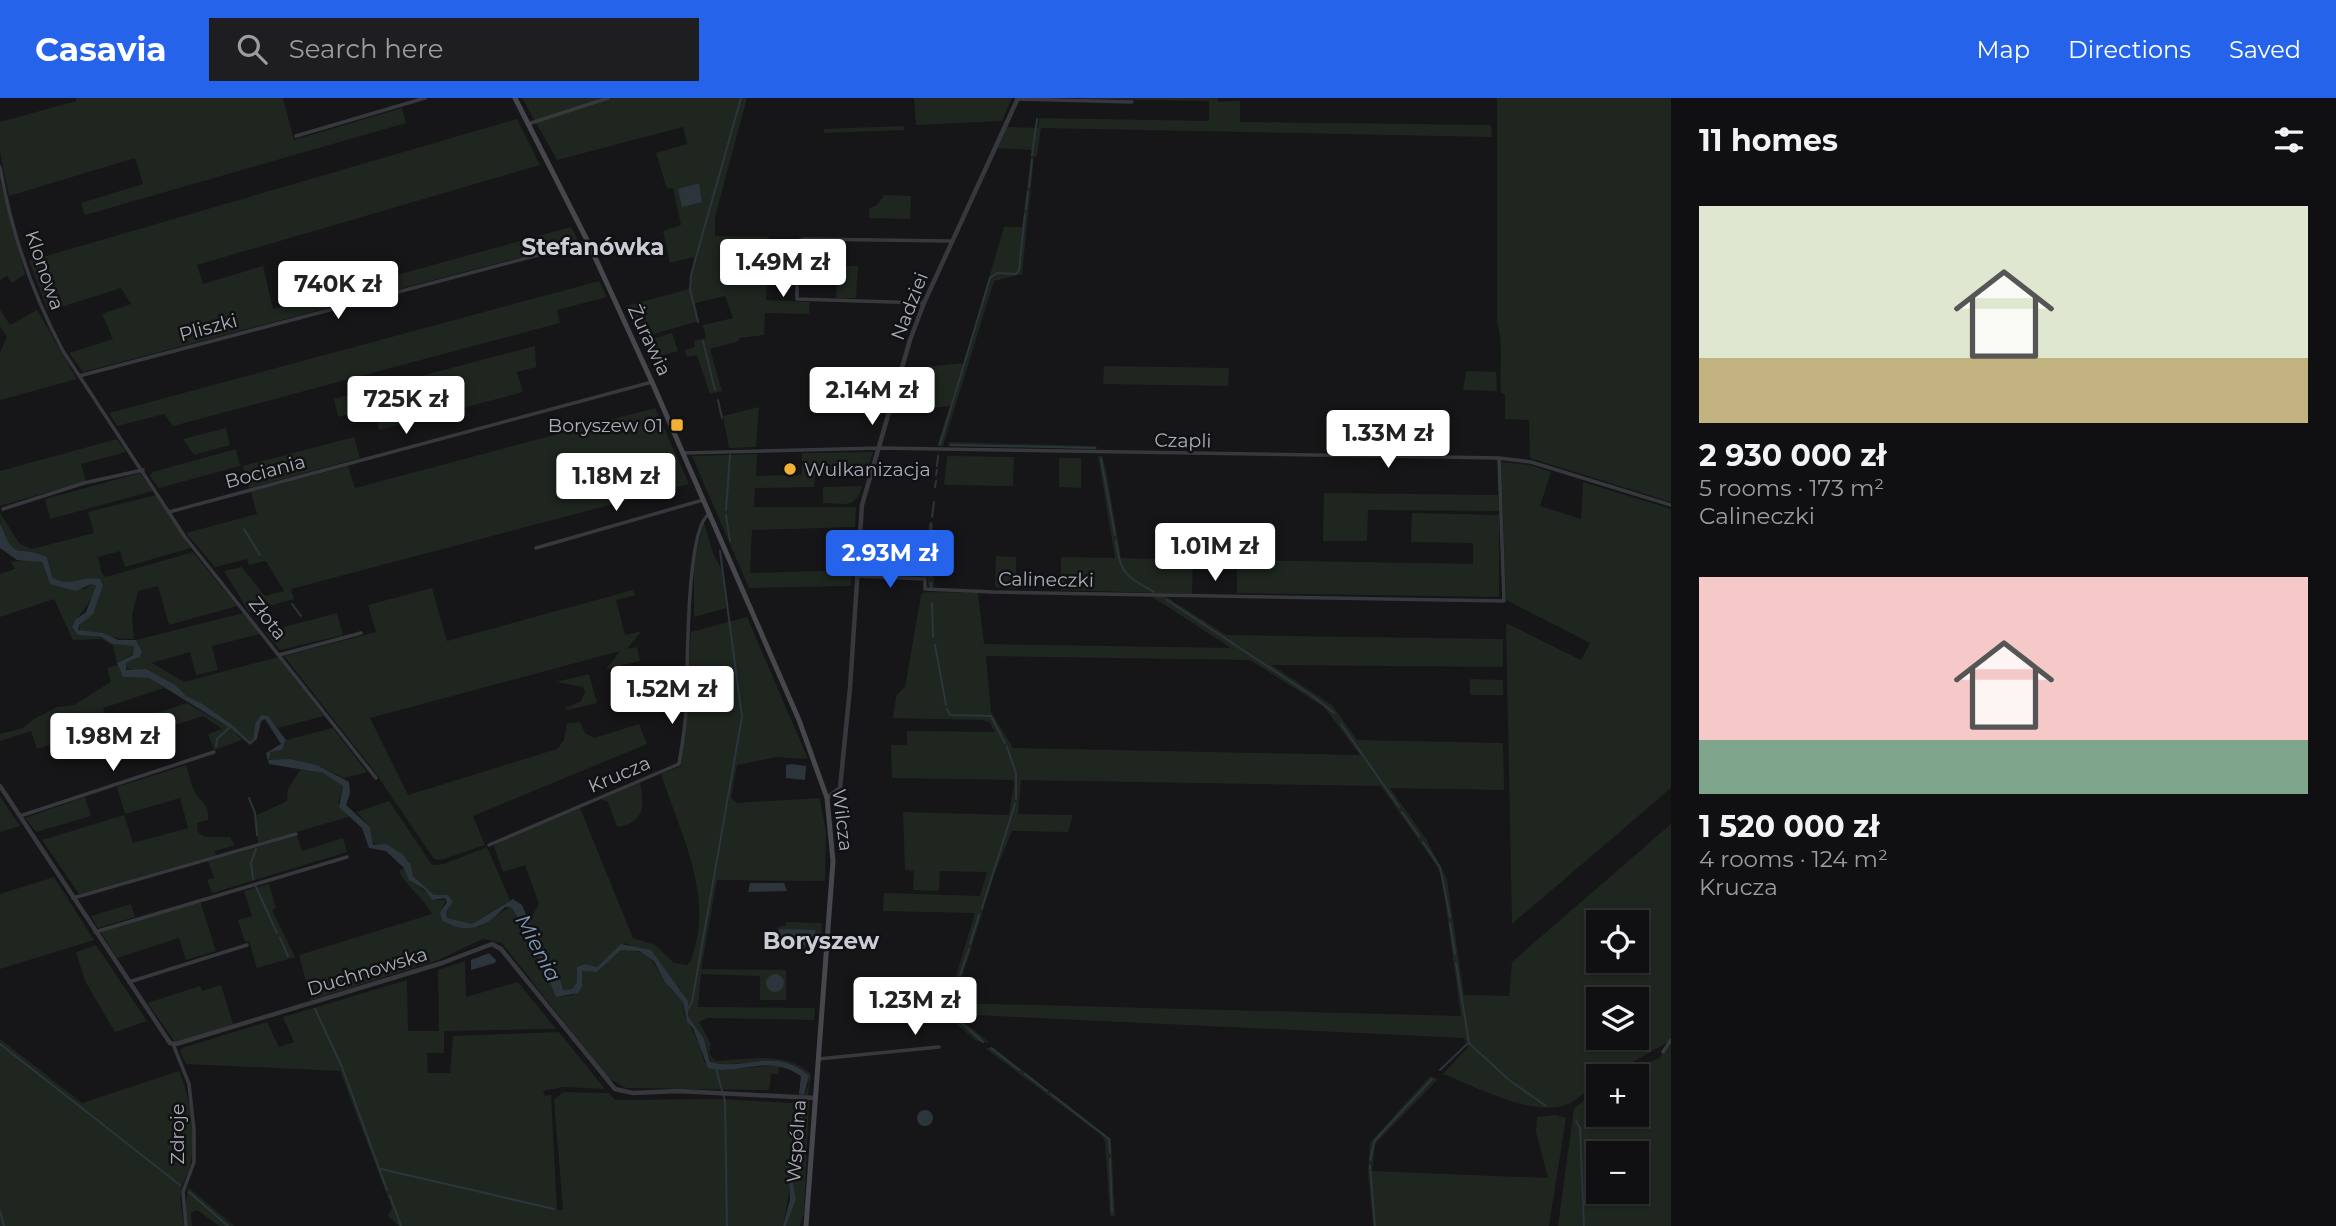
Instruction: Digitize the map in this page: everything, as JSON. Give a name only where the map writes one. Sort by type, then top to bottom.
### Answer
[{"type":"main road","name":"Żurawia","points":[[514,98],[588,242],[686,454],[746,600]]},
{"type":"main road","name":"Wilcza","points":[[746,600],[818,767],[827,798],[833,861],[818,1059]]},
{"type":"main road","name":"Wspólna","points":[[806,1226],[818,1059]]},
{"type":"street","points":[[296,136],[425,98]]},
{"type":"street","points":[[528,124],[608,98]]},
{"type":"street","points":[[1017,99],[1132,102]]},
{"type":"street","name":"Nadziei","points":[[827,798],[837,793],[840,786],[850,688],[862,505],[924,303],[1017,99]]},
{"type":"street","name":"Klonowa","points":[[0,167],[24,258],[47,321],[79,376]]},
{"type":"street","points":[[924,303],[795,298],[797,241],[950,241]]},
{"type":"street","name":"Pliszki","points":[[79,376],[588,242]]},
{"type":"street","name":"Złota","points":[[79,376],[185,537],[376,778]]},
{"type":"street","name":"Bociania","points":[[169,512],[652,382]]},
{"type":"street","name":"Czapli","points":[[686,454],[879,449],[1499,458],[1531,462],[1671,505]]},
{"type":"street","name":"Calineczki","points":[[856,576],[925,579],[925,589],[1504,601],[1499,458]]},
{"type":"street","points":[[2,509],[84,483],[143,470]]},
{"type":"street","points":[[536,548],[703,500]]},
{"type":"street","name":"Krucza","points":[[489,845],[679,764],[686,710],[693,558],[703,519],[709,514]]},
{"type":"street","points":[[279,654],[361,633]]},
{"type":"street","points":[[20,816],[214,752]]},
{"type":"street","points":[[0,786],[167,1041],[173,1044]]},
{"type":"street","points":[[73,898],[296,834]]},
{"type":"street","points":[[95,932],[347,857]]},
{"type":"street","name":"Duchnowska","points":[[173,1044],[442,963],[492,944],[501,949],[562,1028],[615,1089],[633,1093],[723,1093],[815,1098]]},
{"type":"street","points":[[128,982],[247,945]]},
{"type":"street","points":[[1663,1052],[1671,1040]]},
{"type":"street","name":"Zdroje","points":[[173,1044],[189,1084],[194,1130],[194,1162],[183,1192],[186,1226]]},
{"type":"street","points":[[818,1059],[939,1047]]},
{"type":"shaded area","points":[[76,98],[283,98],[294,140],[402,108],[406,123],[85,215],[81,203],[143,184],[135,158],[9,196],[0,152],[0,122],[76,101]]},
{"type":"shaded area","points":[[522,98],[747,98],[715,217],[715,236],[769,237],[766,300],[810,302],[809,314],[765,313],[764,335],[739,338],[739,341],[710,349],[722,391],[710,394],[697,355],[687,357],[685,350],[695,347],[694,341],[706,338],[703,325],[733,318],[725,296],[695,303],[699,321],[640,338],[626,306],[689,289],[694,257],[670,263],[663,231],[681,225],[673,188],[667,189],[656,153],[687,144],[683,127],[557,160]]},
{"type":"shaded area","points":[[914,98],[1012,98],[1002,121],[916,125]]},
{"type":"shaded area","points":[[1218,98],[1218,102],[1240,101],[1240,122],[1491,125],[1492,137],[1041,128],[1037,156],[1034,157],[1022,274],[994,281],[943,446],[937,446],[950,406],[930,408],[928,387],[898,391],[905,369],[964,363],[1004,227],[1022,227],[1032,150],[997,148],[1007,127],[1038,128],[1039,118],[1209,121],[1209,101],[1079,99]]},
{"type":"shaded area","points":[[1497,98],[1671,98],[1671,502],[1530,458],[1529,420],[1505,419],[1497,322]]},
{"type":"shaded area","points":[[517,119],[540,165],[197,265],[203,284],[263,266],[273,309],[571,227],[579,242],[83,372],[69,353],[113,339],[102,314],[131,304],[121,288],[48,311],[29,261]]},
{"type":"shaded area","points":[[904,126],[904,130],[824,133],[824,129]]},
{"type":"shaded area","points":[[0,181],[25,274],[12,283],[7,276],[0,280]]},
{"type":"shaded area","points":[[884,195],[911,196],[910,219],[869,218],[869,209],[877,205]]},
{"type":"shaded area","points":[[838,266],[858,266],[856,298],[836,298]]},
{"type":"shaded area","points":[[599,281],[607,297],[557,310],[560,323],[173,426],[164,414],[117,426],[109,413]]},
{"type":"shaded area","points":[[0,309],[10,325],[37,310],[77,379],[0,400],[0,353],[7,336],[0,327]]},
{"type":"shaded area","points":[[672,333],[678,351],[650,359],[642,342]]},
{"type":"shaded area","points":[[535,346],[536,367],[517,372],[523,392],[379,430],[373,408],[338,417],[334,399]]},
{"type":"shaded area","points":[[1104,366],[1229,368],[1228,386],[1103,384]]},
{"type":"shaded area","points":[[1466,371],[1496,372],[1497,391],[1463,390]]},
{"type":"shaded area","points":[[759,407],[756,447],[729,448],[723,416]]},
{"type":"shaded area","points":[[655,408],[689,484],[291,589],[294,599],[249,612],[224,571],[242,567],[265,596],[284,591],[266,561],[249,565],[247,559],[215,567],[186,533],[257,514],[251,492],[348,466],[355,488]]},
{"type":"shaded area","points":[[226,428],[230,445],[194,455],[183,439]]},
{"type":"shaded area","points":[[354,437],[360,458],[249,488],[243,466]]},
{"type":"shaded area","points":[[117,439],[126,452],[81,464],[86,481],[0,506],[0,471]]},
{"type":"shaded area","points":[[949,442],[1095,446],[1098,448],[948,446]]},
{"type":"shaded area","points":[[236,449],[240,466],[159,488],[150,476],[152,472]]},
{"type":"shaded area","points":[[873,452],[866,473],[815,474],[814,487],[755,488],[754,507],[856,507],[855,527],[752,530],[750,573],[852,570],[851,586],[749,588],[692,456],[757,454],[756,476],[802,475],[802,453]]},
{"type":"shaded area","points":[[947,456],[1014,457],[1013,486],[944,485]]},
{"type":"shaded area","points":[[1098,456],[1102,456],[1106,469],[1121,558],[1193,560],[1192,594],[1061,590],[1061,557],[1115,558]]},
{"type":"shaded area","points":[[1059,458],[1081,458],[1081,488],[1059,487]]},
{"type":"shaded area","points":[[1501,462],[1530,465],[1551,472],[1540,506],[1581,519],[1583,482],[1671,509],[1671,788],[1512,924],[1506,623],[1581,660],[1590,643],[1506,600]]},
{"type":"shaded area","points":[[140,473],[153,491],[50,519],[45,499]]},
{"type":"shaded area","points":[[862,486],[853,502],[823,503],[823,487]]},
{"type":"shaded area","points":[[1324,493],[1498,495],[1499,511],[1368,510],[1367,541],[1323,541]]},
{"type":"shaded area","points":[[156,495],[191,548],[125,567],[120,551],[98,557],[102,574],[106,577],[193,552],[237,606],[169,625],[158,586],[138,591],[132,616],[134,639],[80,633],[79,625],[92,614],[103,586],[93,578],[72,583],[57,580],[52,577],[47,557],[22,554],[13,550],[6,542],[2,530],[0,513],[19,543],[32,549],[94,533],[88,512]]},
{"type":"shaded area","points":[[1412,513],[1499,515],[1499,597],[1237,593],[1237,560],[1473,564],[1473,543],[1411,542]]},
{"type":"shaded area","points":[[704,523],[713,553],[722,571],[726,608],[694,617],[694,560]]},
{"type":"shaded area","points":[[929,523],[933,524],[934,587],[928,586],[928,578],[923,577]]},
{"type":"shaded area","points":[[996,556],[1016,557],[1016,589],[995,587]]},
{"type":"shaded area","points":[[29,559],[42,562],[50,584],[85,589],[91,584],[96,586],[72,629],[78,635],[133,644],[136,652],[117,663],[113,646],[102,639],[73,640],[54,599],[0,617],[0,574],[15,569],[11,562]]},
{"type":"shaded area","points":[[432,588],[447,641],[633,590],[635,595],[616,600],[625,635],[642,631],[627,649],[637,647],[640,661],[606,669],[620,651],[370,718],[408,795],[557,749],[564,740],[567,723],[580,722],[585,733],[594,738],[639,724],[647,744],[473,816],[485,845],[441,860],[434,859],[374,771],[284,656],[376,632],[368,605]]},
{"type":"shaded area","points":[[924,592],[978,593],[984,644],[1231,648],[1151,596],[1165,596],[1226,635],[1503,639],[1503,667],[1272,665],[1333,706],[1357,740],[1503,743],[1504,790],[1390,788],[1426,839],[1447,879],[1464,995],[1509,996],[1512,962],[1671,824],[1671,1038],[1629,1064],[1586,1064],[1586,1092],[1572,1102],[1558,1107],[1526,1105],[1508,1100],[1443,1074],[1468,1047],[1464,1038],[954,1014],[990,1043],[977,1041],[946,1016],[945,1012],[975,913],[883,911],[884,893],[980,896],[987,872],[940,871],[939,891],[913,890],[914,871],[905,870],[903,812],[1009,815],[1014,783],[1013,780],[892,778],[891,745],[907,745],[907,731],[995,732],[989,722],[981,720],[893,718],[896,696],[905,687],[921,595]],"holes":[[[986,656],[1250,660],[1324,707],[1360,755],[1013,748],[991,712]],[[1021,780],[1381,786],[1438,868],[1442,879],[1461,1016],[954,1003],[995,872],[1012,831],[1068,832],[1073,815],[1018,814]]]},
{"type":"shaded area","points":[[243,613],[260,634],[212,646],[218,670],[196,675],[190,652],[152,663],[184,682],[278,657],[324,716],[278,728],[265,715],[255,724],[253,740],[249,741],[201,703],[189,698],[155,674],[124,668],[126,663],[137,659],[139,645],[136,640]]},
{"type":"shaded area","points":[[337,613],[343,635],[280,650],[265,632]]},
{"type":"shaded area","points":[[747,617],[808,759],[777,757],[737,765],[731,798],[737,803],[820,798],[826,833],[825,881],[717,880],[701,969],[786,970],[786,1000],[760,1000],[760,976],[701,974],[698,1007],[815,1008],[814,1020],[708,1018],[699,1022],[711,1044],[709,1053],[715,1061],[765,1058],[789,1062],[811,1074],[808,1095],[804,1095],[809,1083],[801,1071],[790,1064],[778,1061],[724,1064],[711,1062],[704,1039],[688,1016],[688,1002],[679,987],[669,979],[656,958],[625,943],[597,967],[585,964],[577,967],[577,982],[572,989],[563,990],[559,974],[545,959],[529,921],[539,904],[525,865],[503,872],[494,847],[496,843],[580,808],[633,938],[655,945],[674,963],[687,965],[695,946],[699,903],[690,858],[661,774],[681,766],[691,632]]},
{"type":"shaded area","points":[[118,665],[123,677],[149,678],[164,688],[103,708],[109,726],[37,749],[31,731],[0,741],[0,734],[23,728],[57,707],[74,705],[111,682],[107,668]]},
{"type":"shaded area","points":[[589,674],[597,703],[568,710],[565,708],[581,701],[585,692],[583,687],[556,682]]},
{"type":"shaded area","points":[[1470,679],[1503,680],[1503,695],[1470,695]]},
{"type":"shaded area","points":[[187,703],[232,729],[242,740],[214,750],[208,734],[222,729],[203,716],[117,744],[112,730],[116,726]]},
{"type":"shaded area","points":[[333,728],[367,772],[344,778],[317,765],[290,759],[272,761],[268,757],[270,752],[282,750],[286,740]]},
{"type":"shaded area","points":[[186,765],[194,791],[208,812],[208,820],[197,823],[198,832],[205,837],[230,837],[235,845],[215,851],[216,855],[79,894],[42,840],[124,815],[133,843],[188,828],[180,798],[125,814],[117,787]]},
{"type":"shaded area","points":[[301,769],[324,773],[343,786],[338,803],[352,816],[258,843],[255,816],[287,801],[288,789]]},
{"type":"shaded area","points":[[640,782],[641,812],[633,822],[617,827],[608,802],[601,799]]},
{"type":"shaded area","points":[[0,796],[20,826],[0,832]]},
{"type":"shaded area","points":[[85,797],[91,816],[36,832],[25,818]]},
{"type":"shaded area","points":[[389,801],[432,865],[444,864],[487,847],[510,900],[472,924],[447,919],[446,912],[453,902],[434,895],[413,876],[408,860],[371,842],[370,827],[357,812]]},
{"type":"shaded area","points":[[297,836],[302,851],[343,838],[347,852],[212,893],[207,880],[214,878],[208,861]]},
{"type":"shaded area","points":[[404,868],[432,900],[446,900],[440,912],[449,925],[479,927],[511,906],[522,923],[556,997],[574,995],[581,971],[597,972],[621,950],[629,948],[649,956],[669,987],[683,1002],[684,1014],[700,1045],[704,1062],[723,1070],[780,1065],[778,1074],[771,1074],[769,1090],[626,1088],[608,1078],[502,943],[483,939],[436,961],[311,1000],[299,955],[432,914],[402,877],[399,871]]},
{"type":"shaded area","points":[[54,877],[94,940],[0,969],[0,894]]},
{"type":"shaded area","points":[[269,884],[276,908],[272,910],[295,957],[257,968],[249,941],[245,942],[238,920],[252,916],[244,891]]},
{"type":"shaded area","points":[[200,901],[216,951],[186,960],[179,938],[117,958],[100,931]]},
{"type":"shaded area","points":[[131,904],[135,917],[98,928],[91,916]]},
{"type":"shaded area","points":[[786,922],[822,923],[820,949],[775,950],[778,927],[786,925]]},
{"type":"shaded area","points":[[96,945],[147,1021],[115,1032],[85,981],[76,952]]},
{"type":"shaded area","points":[[465,961],[466,997],[518,982],[556,1029],[444,1031],[444,1053],[427,1053],[428,1073],[450,1073],[453,1036],[559,1032],[605,1089],[563,1087],[543,1091],[545,1096],[551,1095],[557,1210],[563,1210],[554,1100],[563,1092],[609,1093],[615,1100],[721,1099],[791,1103],[799,1100],[802,1109],[783,1226],[399,1226],[388,1216],[392,1208],[340,1071],[186,1064],[180,1051],[182,1048],[267,1022],[279,1047],[294,1042],[283,1017],[407,980],[408,1031],[439,1031],[438,970]]},
{"type":"shaded area","points":[[221,985],[233,1024],[175,1042],[147,1003],[200,986],[202,991]]},
{"type":"shaded area","points":[[0,1039],[82,1103],[179,1071],[189,1104],[192,1127],[191,1162],[181,1193],[184,1226],[0,1226]]},
{"type":"shaded area","points":[[1671,1045],[1671,1226],[1558,1226],[1574,1108],[1586,1099],[1586,1127],[1649,1127],[1649,1064],[1645,1064],[1659,1058]]},
{"type":"shaded area","points":[[985,1048],[994,1048],[1111,1139],[1115,1216],[1110,1216],[1105,1141],[1101,1135]]},
{"type":"shaded area","points":[[1430,1076],[1438,1079],[1375,1144],[1372,1171],[1548,1178],[1536,1132],[1537,1117],[1556,1115],[1566,1118],[1549,1226],[1373,1226],[1368,1172],[1370,1143]]},
{"type":"shaded area","points":[[809,1100],[804,1213],[800,1226],[786,1226],[796,1200],[793,1183],[802,1144],[799,1129],[806,1106],[804,1101]]},
{"type":"shaded area","points":[[188,1187],[234,1226],[219,1226],[197,1210],[191,1213],[192,1226],[188,1226],[185,1211]]},
{"type":"water","points":[[699,184],[702,202],[682,207],[678,189]]},
{"type":"water","name":"Mienia","points":[[0,523],[13,548],[47,557],[52,577],[65,582],[100,579],[103,586],[93,614],[79,625],[78,630],[103,633],[118,640],[136,640],[142,652],[140,657],[126,663],[126,670],[146,669],[175,685],[186,696],[231,724],[249,741],[253,740],[255,724],[261,715],[268,716],[286,740],[282,750],[270,752],[269,760],[290,759],[317,765],[349,782],[350,793],[346,805],[370,827],[373,845],[386,844],[402,854],[411,865],[413,876],[434,895],[448,895],[453,902],[446,912],[447,918],[472,924],[513,899],[522,905],[545,959],[559,974],[563,990],[572,989],[577,982],[577,967],[585,964],[597,967],[621,944],[651,950],[688,1001],[688,1016],[704,1039],[710,1062],[784,1062],[809,1076],[804,1095],[799,1094],[801,1076],[789,1069],[766,1065],[721,1070],[708,1068],[693,1028],[687,1022],[683,1002],[665,982],[654,961],[639,951],[621,950],[597,972],[582,971],[582,986],[578,993],[556,997],[528,936],[511,907],[505,907],[491,920],[476,927],[459,928],[442,920],[440,912],[447,902],[445,898],[432,900],[424,889],[409,880],[404,868],[386,851],[369,848],[362,828],[339,807],[343,786],[323,773],[269,764],[266,753],[281,744],[265,719],[261,721],[257,739],[250,745],[232,729],[149,678],[123,677],[117,663],[133,655],[134,646],[113,644],[101,637],[78,635],[72,628],[75,620],[86,612],[96,586],[91,584],[76,591],[50,584],[42,562],[17,560],[0,548]]},
{"type":"water","points":[[786,765],[806,766],[805,780],[786,778]]},
{"type":"water","points":[[750,883],[784,883],[787,891],[748,892]]},
{"type":"water","points":[[779,929],[815,930],[816,944],[778,946]]},
{"type":"water","points":[[489,953],[496,960],[495,963],[471,970],[471,960]]},
{"type":"water","points":[[775,974],[781,977],[784,983],[781,989],[775,992],[769,989],[766,983],[769,977]]},
{"type":"water","points":[[799,1100],[804,1101],[807,1106],[799,1129],[802,1144],[793,1183],[796,1200],[786,1226],[783,1226],[790,1200],[789,1175],[798,1148],[795,1135],[802,1109]]},
{"type":"water","points":[[922,1110],[928,1110],[933,1118],[931,1124],[922,1126],[917,1121],[917,1115]]},
{"type":"waterway","points":[[698,322],[690,289],[691,275],[741,98]]},
{"type":"waterway","points":[[1032,155],[1037,119]]},
{"type":"waterway","points":[[1029,187],[1032,160]]},
{"type":"waterway","points":[[1026,209],[1028,192]]},
{"type":"waterway","points":[[940,444],[990,278],[997,273],[1016,274],[1019,270],[1025,214]]},
{"type":"waterway","points":[[703,341],[715,390]]},
{"type":"waterway","points":[[718,400],[722,418]]},
{"type":"waterway","points":[[951,445],[1095,448]]},
{"type":"waterway","points":[[726,510],[730,455]]},
{"type":"waterway","points":[[937,466],[938,456]]},
{"type":"waterway","points":[[1101,459],[1115,535]]},
{"type":"waterway","points":[[936,475],[937,470]]},
{"type":"waterway","points":[[935,487],[936,481]]},
{"type":"waterway","points":[[932,517],[934,502]]},
{"type":"waterway","points":[[726,515],[730,541]]},
{"type":"waterway","points":[[930,541],[931,523]]},
{"type":"waterway","points":[[244,529],[260,555]]},
{"type":"waterway","points":[[1116,541],[1120,561],[1126,573],[1154,592]]},
{"type":"waterway","points":[[687,1010],[692,1002],[742,717],[720,551]]},
{"type":"waterway","points":[[930,568],[931,576]]},
{"type":"waterway","points":[[1167,600],[1334,713]]},
{"type":"waterway","points":[[932,603],[933,637]]},
{"type":"waterway","points":[[292,604],[301,616]]},
{"type":"waterway","points":[[935,645],[946,705]]},
{"type":"waterway","points":[[947,709],[950,715],[991,716],[1005,743]]},
{"type":"waterway","points":[[1341,724],[1399,807]]},
{"type":"waterway","points":[[216,746],[217,739],[229,728]]},
{"type":"waterway","points":[[1007,747],[1016,773],[1016,799]]},
{"type":"waterway","points":[[249,798],[255,813],[257,835]]},
{"type":"waterway","points":[[982,908],[1015,804]]},
{"type":"waterway","points":[[1402,812],[1419,836]]},
{"type":"waterway","points":[[1423,842],[1440,867],[1450,917]]},
{"type":"waterway","points":[[253,879],[251,863],[256,849]]},
{"type":"waterway","points":[[256,887],[277,933]]},
{"type":"waterway","points":[[970,944],[979,915]]},
{"type":"waterway","points":[[1450,923],[1455,954]]},
{"type":"waterway","points":[[280,938],[288,956]]},
{"type":"waterway","points":[[960,975],[969,949]]},
{"type":"waterway","points":[[1456,963],[1469,1043],[1509,1080],[1546,1106]]},
{"type":"waterway","points":[[953,995],[958,981]]},
{"type":"waterway","points":[[950,1005],[951,1001]]},
{"type":"waterway","points":[[315,1009],[342,1067],[387,1190]]},
{"type":"waterway","points":[[947,1010],[983,1042]]},
{"type":"waterway","points":[[0,1044],[180,1185]]},
{"type":"waterway","points":[[1440,1070],[1467,1044]]},
{"type":"waterway","points":[[991,1048],[1019,1070]]},
{"type":"waterway","points":[[716,1069],[725,1101],[727,1226]]},
{"type":"waterway","points":[[1025,1074],[1047,1091]]},
{"type":"waterway","points":[[1370,1160],[1375,1140],[1432,1079]]},
{"type":"waterway","points":[[1051,1094],[1109,1139],[1110,1153]]},
{"type":"waterway","points":[[1576,1121],[1580,1128],[1584,1226]]},
{"type":"waterway","points":[[1110,1159],[1112,1212]]},
{"type":"waterway","points":[[1370,1166],[1375,1226]]},
{"type":"waterway","points":[[381,1169],[554,1209]]},
{"type":"waterway","points":[[189,1192],[228,1226]]},
{"type":"waterway","points":[[390,1196],[401,1226]]},
{"type":"waterway","points":[[0,1211],[4,1226]]},
{"type":"place","name":"Boryszew 01","points":[[677,425]]},
{"type":"place","name":"Wulkanizacja","points":[[790,469]]},
{"type":"district","name":"Stefanówka","points":[[593,247]]},
{"type":"district","name":"Boryszew","points":[[821,941]]}]
